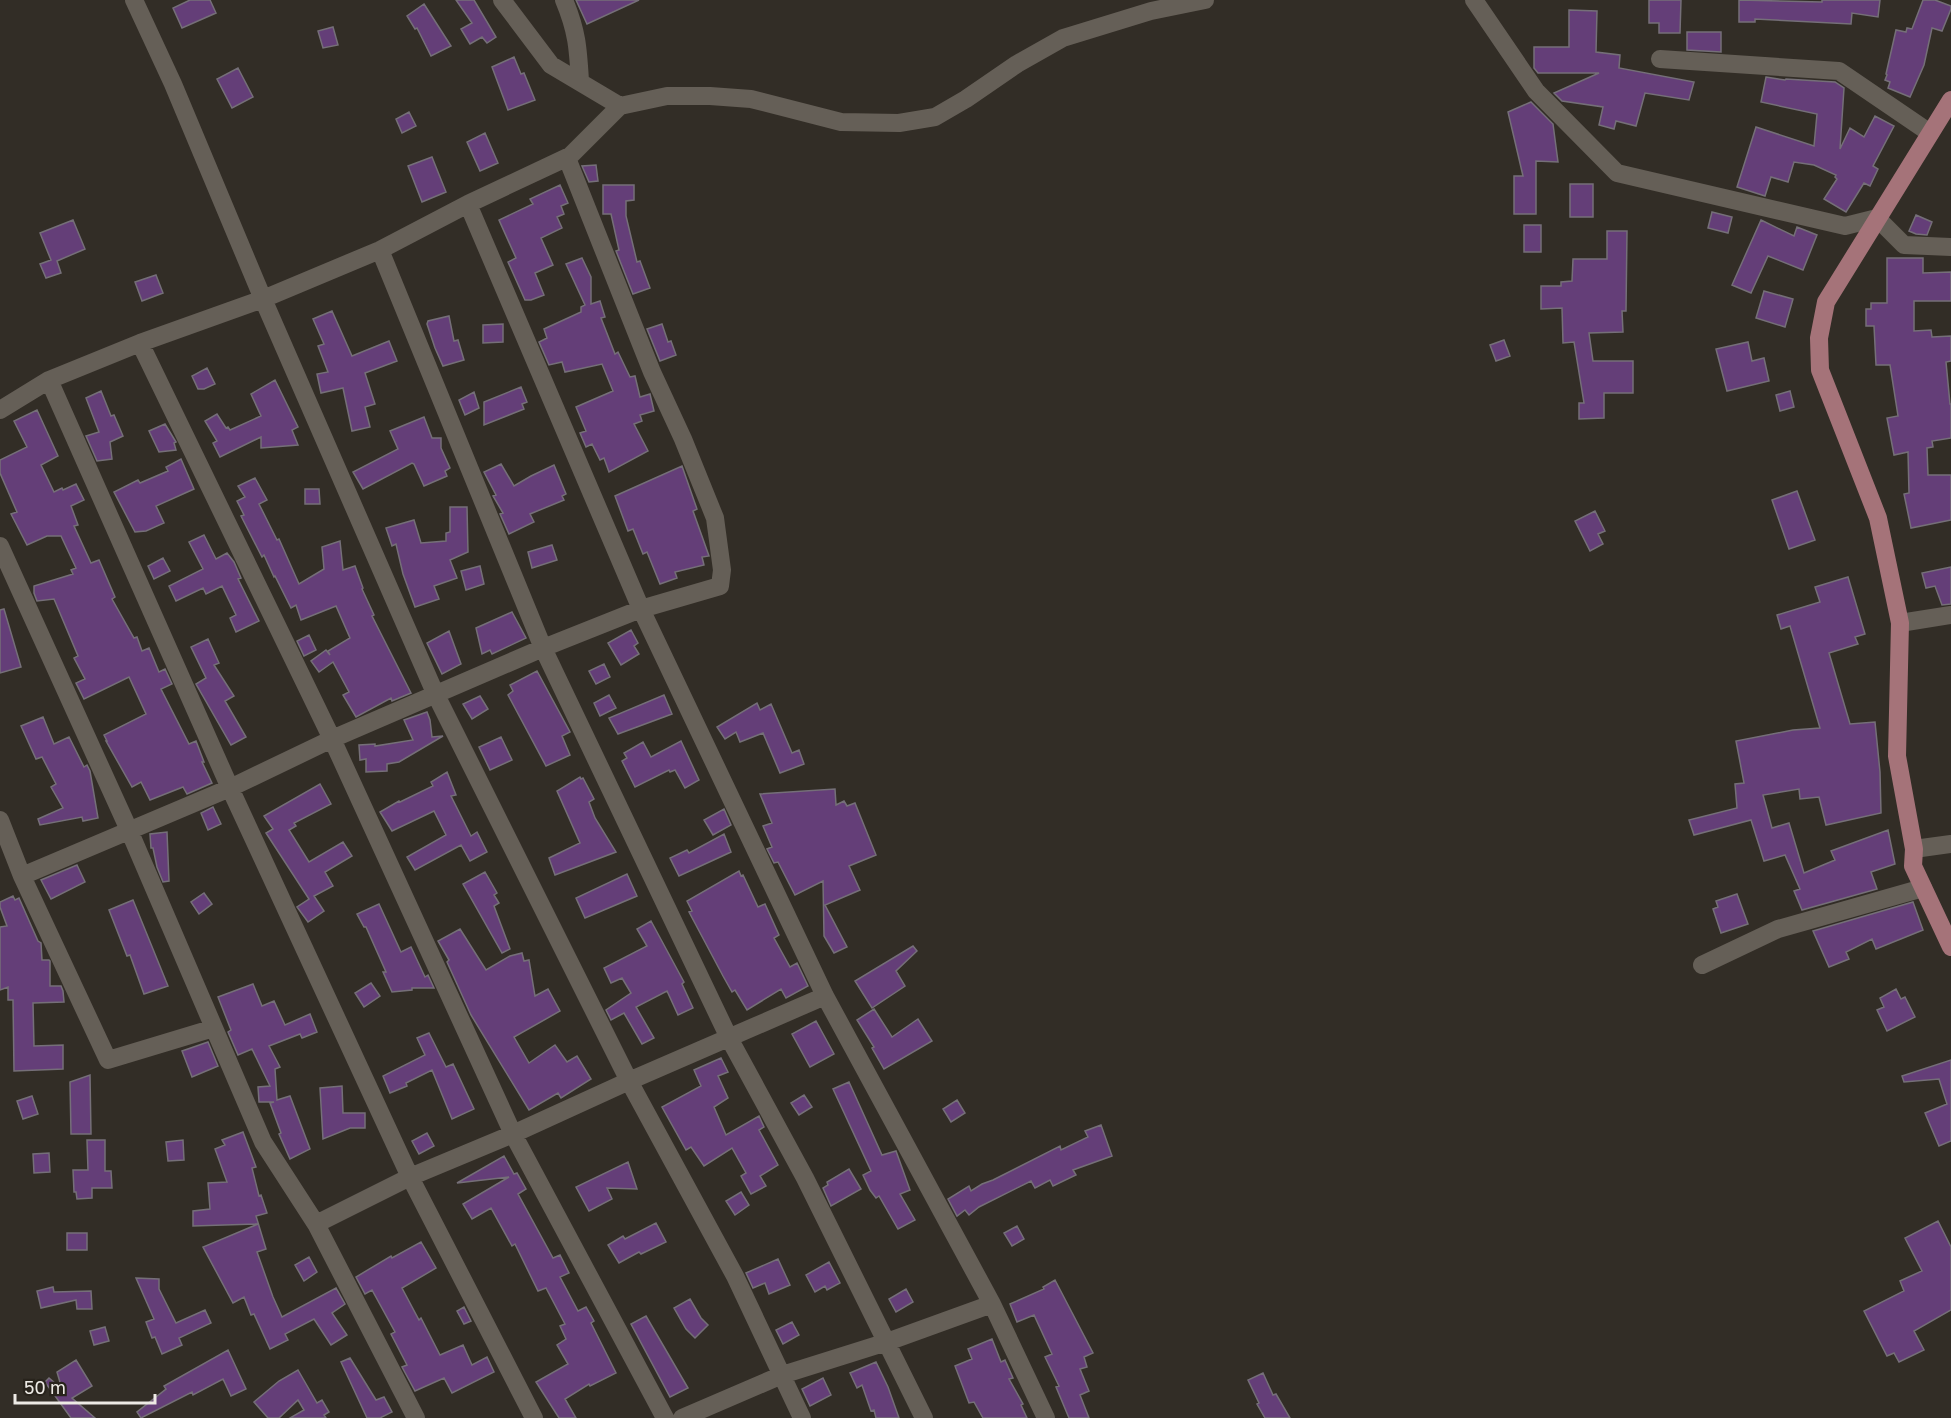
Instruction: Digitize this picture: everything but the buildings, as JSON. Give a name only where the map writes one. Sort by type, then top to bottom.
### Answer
[{"type":"main road","points":[[1951,100],[1826,302],[1819,338],[1820,370],[1878,518],[1900,623],[1897,756],[1914,849],[1913,866],[1951,947]]},
{"type":"street","points":[[134,0],[178,95],[262,299],[435,693],[629,1081],[735,1276],[802,1418]]},
{"type":"street","points":[[502,0],[551,65],[620,106]]},
{"type":"street","points":[[564,0],[574,24],[580,81]]},
{"type":"street","points":[[0,410],[49,380],[140,343],[262,299],[380,250],[468,204],[567,158],[620,106],[667,96],[710,96],[751,99],[841,122],[899,123],[935,117],[1017,64],[1063,38],[1151,11],[1205,0]]},
{"type":"street","points":[[1474,0],[1536,91],[1617,173],[1845,226],[1877,218],[1904,245],[1951,247]]},
{"type":"street","points":[[1660,58],[1839,71],[1930,133]]},
{"type":"street","points":[[22,876],[230,788],[332,739],[543,648],[641,609],[720,586],[722,570],[715,518],[683,439],[652,372],[567,158]]},
{"type":"street","points":[[468,204],[641,609],[825,996],[992,1304],[1046,1418]]},
{"type":"street","points":[[380,250],[543,648],[729,1038],[805,1178],[924,1418]]},
{"type":"street","points":[[140,343],[332,739],[513,1134],[665,1418]]},
{"type":"street","points":[[49,380],[230,788],[410,1177],[534,1418]]},
{"type":"street","points":[[0,546],[129,830],[262,1143],[316,1224],[416,1418]]},
{"type":"street","points":[[1900,623],[1951,615]]},
{"type":"street","points":[[0,820],[22,876],[108,1060],[214,1028]]},
{"type":"street","points":[[1914,849],[1951,844]]},
{"type":"street","points":[[1702,965],[1778,929],[1923,888]]},
{"type":"street","points":[[316,1224],[410,1177],[825,996]]},
{"type":"street","points":[[682,1418],[782,1375],[887,1342],[992,1304]]}]
